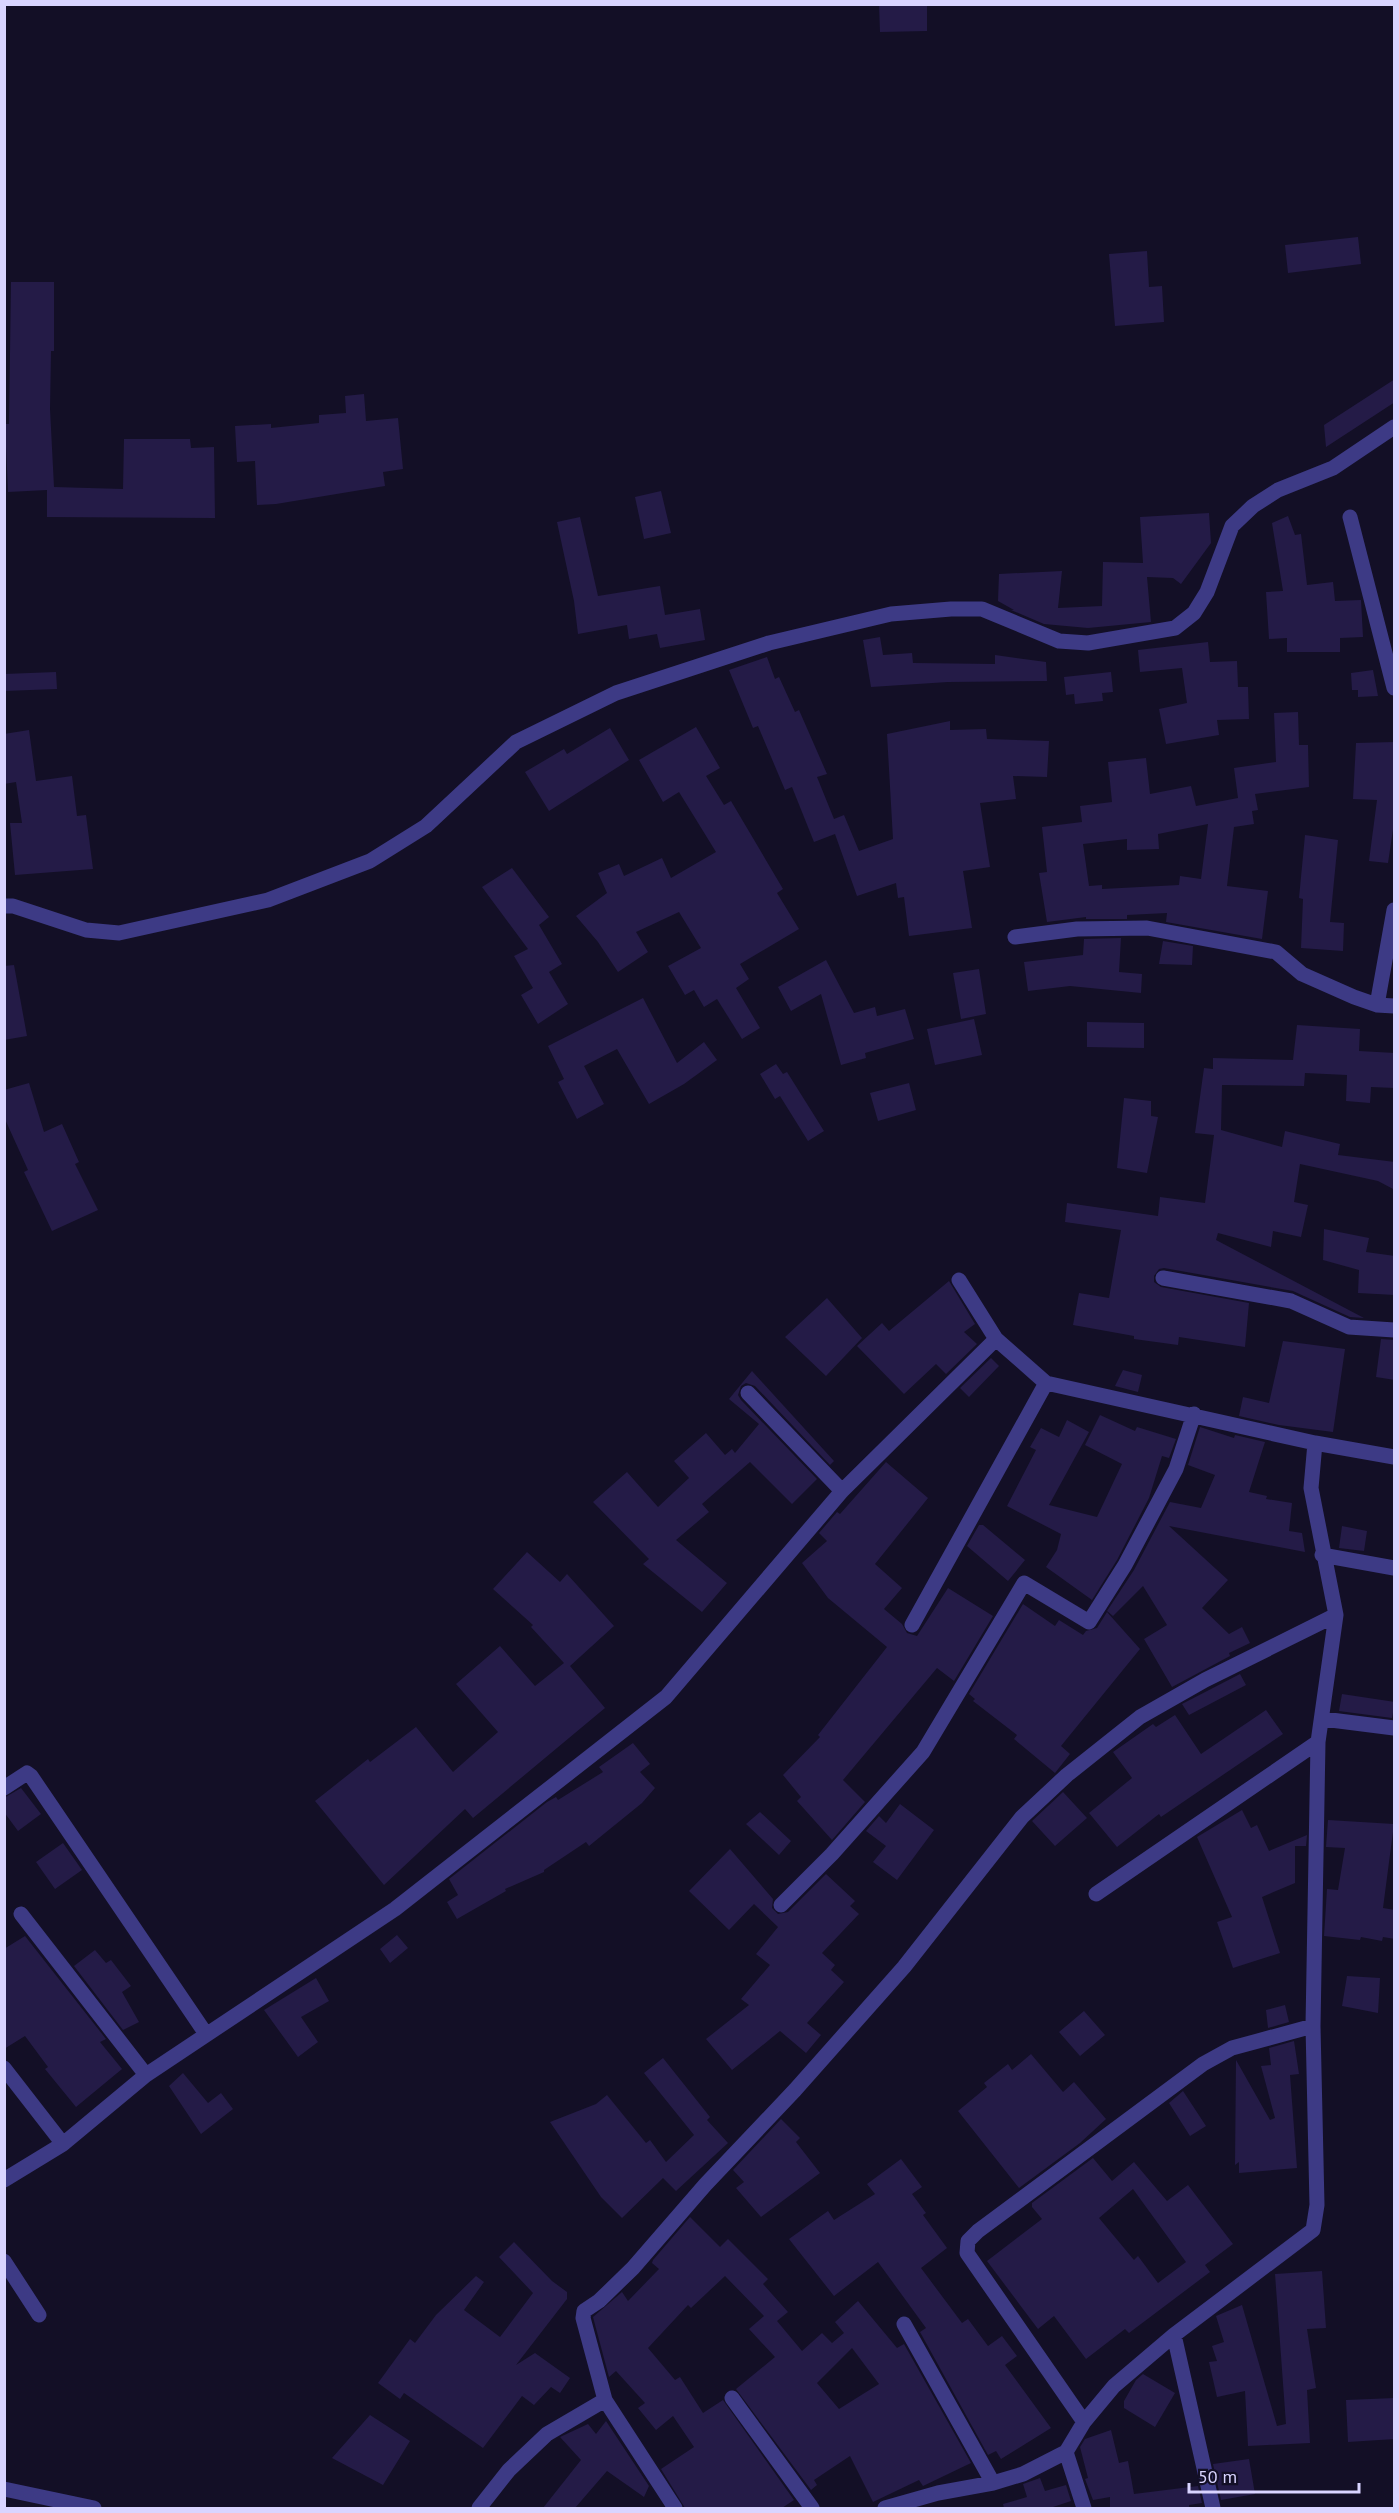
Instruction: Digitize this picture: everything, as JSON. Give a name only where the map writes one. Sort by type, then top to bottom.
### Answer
[{"type":"street","points":[[4,906],[13,906],[86,930],[119,933],[268,900],[370,861],[417,831],[516,742],[616,693],[769,643],[891,614],[982,609],[1059,641],[1088,643],[1175,628],[1194,613],[1207,592],[1232,526],[1253,506],[1278,490],[1333,468],[1395,427]]},
{"type":"street","points":[[1350,517],[1395,688]]},
{"type":"street","points":[[1377,1005],[1395,910]]},
{"type":"street","points":[[1015,937],[1077,929],[1147,928],[1276,952],[1302,974],[1377,1005],[1395,1006]]},
{"type":"street","points":[[1163,1278],[1291,1301],[1349,1327],[1395,1330]]},
{"type":"street","points":[[959,1280],[996,1340],[1046,1383],[1194,1414],[1315,1443],[1395,1457]]},
{"type":"street","points":[[4,2180],[63,2144],[146,2075],[395,1909],[666,1697],[842,1491],[996,1340]]},
{"type":"street","points":[[912,1625],[1046,1383]]},
{"type":"street","points":[[748,1393],[842,1491]]},
{"type":"street","points":[[781,1905],[832,1854],[923,1752],[1024,1583],[1089,1622],[1125,1565],[1176,1469],[1194,1414]]},
{"type":"street","points":[[885,2508],[938,2493],[993,2483],[1023,2474],[1066,2452],[1084,2422],[1114,2386],[1174,2335],[1313,2230],[1317,2205],[1313,2026],[1318,1742],[1336,1615],[1322,1555],[1311,1488],[1315,1443]]},
{"type":"street","points":[[1322,1555],[1395,1568]]},
{"type":"street","points":[[675,2508],[605,2400],[583,2318],[584,2311],[599,2301],[633,2268],[873,2002],[904,1967],[1022,1817],[1067,1775],[1140,1717],[1205,1680],[1336,1615]]},
{"type":"street","points":[[1323,1719],[1395,1728]]},
{"type":"street","points":[[1096,1894],[1318,1742]]},
{"type":"street","points":[[4,1788],[27,1773],[31,1776],[206,2034]]},
{"type":"street","points":[[21,1914],[146,2075]]},
{"type":"street","points":[[1084,2422],[967,2253],[968,2241],[978,2230],[1203,2064],[1232,2048],[1313,2026]]},
{"type":"street","points":[[4,2068],[63,2144]]},
{"type":"street","points":[[4,2261],[39,2315]]},
{"type":"street","points":[[904,2324],[993,2483]]},
{"type":"street","points":[[1174,2335],[1213,2508]]},
{"type":"street","points":[[732,2398],[812,2508]]},
{"type":"street","points":[[479,2508],[509,2470],[547,2434],[605,2400]]},
{"type":"street","points":[[1066,2452],[1084,2508]]},
{"type":"street","points":[[4,2489],[94,2508]]},
{"type":"street","points":[[938,2493],[942,2508]]},
{"type":"building","points":[[879,4],[927,4],[927,31],[880,32]]},
{"type":"building","points":[[1358,237],[1361,264],[1288,273],[1285,245]]},
{"type":"building","points":[[1147,251],[1149,287],[1162,286],[1164,322],[1115,326],[1109,254]]},
{"type":"building","points":[[11,282],[54,282],[54,351],[51,351],[50,409],[54,487],[123,489],[124,439],[190,439],[191,448],[214,447],[215,518],[47,517],[47,490],[8,492],[5,424],[9,424]]},
{"type":"building","points":[[1395,379],[1395,402],[1326,447],[1324,425]]},
{"type":"building","points":[[364,394],[366,421],[398,418],[403,469],[383,472],[385,486],[276,504],[257,505],[255,461],[237,462],[235,426],[271,424],[271,428],[319,423],[319,415],[346,413],[345,396]]},
{"type":"building","points":[[661,491],[671,533],[644,539],[635,497]]},
{"type":"building","points":[[1209,513],[1211,543],[1181,584],[1173,578],[1147,577],[1151,622],[1088,628],[1044,624],[1011,610],[1014,610],[998,601],[999,574],[1062,571],[1058,608],[1102,606],[1103,562],[1143,563],[1140,517]]},
{"type":"building","points":[[1288,516],[1295,535],[1301,534],[1307,585],[1333,582],[1335,601],[1361,600],[1363,637],[1340,638],[1340,652],[1287,652],[1287,638],[1269,639],[1266,592],[1283,591],[1272,523]]},
{"type":"building","points":[[580,517],[598,596],[660,586],[665,615],[700,609],[705,640],[660,648],[657,634],[629,639],[627,625],[578,634],[574,601],[557,522]]},
{"type":"building","points":[[880,637],[883,655],[912,653],[913,663],[995,664],[995,655],[1046,662],[1047,681],[948,682],[871,687],[863,640]]},
{"type":"building","points":[[1208,642],[1210,662],[1237,661],[1238,687],[1248,687],[1249,719],[1217,720],[1219,735],[1166,744],[1159,709],[1187,703],[1182,668],[1140,672],[1138,650]]},
{"type":"building","points":[[767,657],[775,679],[779,677],[795,712],[799,710],[827,774],[817,777],[834,819],[844,815],[859,851],[893,839],[887,734],[950,721],[950,730],[986,729],[987,739],[1049,741],[1047,777],[1013,776],[1016,799],[980,803],[990,867],[963,871],[972,928],[909,936],[904,897],[898,898],[896,883],[857,896],[835,834],[814,842],[792,787],[785,790],[758,726],[753,728],[729,670]]},
{"type":"building","points":[[1373,670],[1378,696],[1358,697],[1358,690],[1352,690],[1351,673]]},
{"type":"building","points":[[56,672],[57,689],[4,691],[4,674]]},
{"type":"building","points":[[1111,672],[1113,692],[1102,693],[1103,701],[1075,704],[1074,694],[1066,695],[1064,677]]},
{"type":"building","points":[[1298,712],[1299,745],[1308,745],[1309,787],[1255,794],[1258,810],[1252,811],[1254,824],[1234,827],[1227,886],[1268,891],[1262,939],[1166,922],[1167,913],[1127,915],[1127,919],[1086,919],[1086,917],[1047,922],[1039,873],[1047,872],[1042,827],[1082,822],[1080,806],[1112,802],[1108,762],[1146,758],[1150,794],[1191,786],[1196,806],[1238,798],[1234,768],[1276,762],[1274,713]],"holes":[[[1208,824],[1201,879],[1180,876],[1179,885],[1102,889],[1102,885],[1089,886],[1083,844],[1127,839],[1127,850],[1159,849],[1158,834]]]},
{"type":"building","points":[[696,727],[720,768],[706,776],[724,805],[731,801],[783,889],[777,893],[799,929],[740,964],[749,979],[736,988],[760,1028],[742,1039],[717,999],[704,1007],[694,990],[685,995],[668,966],[701,948],[679,912],[636,932],[648,952],[618,972],[598,942],[576,916],[607,893],[598,873],[619,864],[624,876],[662,858],[671,878],[716,852],[679,792],[663,802],[639,760]]},
{"type":"building","points":[[610,728],[629,760],[549,811],[525,772],[564,749],[567,754]]},
{"type":"building","points":[[29,730],[36,781],[72,776],[77,816],[86,815],[93,869],[15,875],[10,823],[22,823],[16,782],[4,784],[4,734]]},
{"type":"building","points":[[1395,742],[1395,816],[1388,863],[1369,861],[1377,800],[1353,799],[1356,743]]},
{"type":"building","points":[[1305,835],[1338,840],[1330,922],[1344,923],[1343,951],[1301,948],[1303,899],[1299,898]]},
{"type":"building","points":[[512,868],[549,917],[539,925],[562,964],[549,972],[568,1004],[538,1024],[521,995],[533,988],[514,956],[528,949],[482,887]]},
{"type":"building","points":[[1121,938],[1119,972],[1142,974],[1141,993],[1070,986],[1028,991],[1024,962],[1083,955],[1084,939]]},
{"type":"building","points":[[1163,941],[1193,946],[1192,965],[1159,964]]},
{"type":"building","points":[[826,960],[854,1013],[875,1007],[877,1016],[905,1009],[914,1039],[865,1053],[866,1058],[841,1065],[821,994],[791,1011],[778,987]]},
{"type":"building","points":[[14,965],[27,1036],[4,1040],[4,966]]},
{"type":"building","points":[[979,969],[986,1014],[961,1019],[953,973]]},
{"type":"building","points":[[643,998],[677,1063],[704,1042],[717,1060],[684,1084],[649,1104],[617,1049],[584,1066],[604,1104],[577,1119],[558,1082],[564,1079],[548,1046]]},
{"type":"building","points":[[974,1019],[982,1055],[935,1065],[927,1029]]},
{"type":"building","points":[[1087,1022],[1144,1023],[1144,1048],[1087,1047]]},
{"type":"building","points":[[1297,1025],[1360,1029],[1359,1051],[1395,1053],[1395,1088],[1371,1087],[1370,1103],[1346,1101],[1347,1075],[1305,1073],[1304,1086],[1222,1085],[1221,1130],[1282,1147],[1285,1131],[1340,1144],[1338,1155],[1395,1162],[1395,1190],[1378,1181],[1300,1164],[1294,1202],[1308,1205],[1301,1237],[1273,1231],[1271,1247],[1218,1233],[1216,1240],[1364,1318],[1350,1317],[1293,1291],[1164,1268],[1159,1269],[1154,1276],[1154,1282],[1161,1287],[1249,1303],[1245,1347],[1179,1337],[1178,1345],[1134,1339],[1134,1336],[1073,1325],[1079,1293],[1109,1298],[1121,1230],[1065,1222],[1067,1203],[1158,1216],[1160,1197],[1205,1203],[1214,1135],[1195,1133],[1204,1068],[1213,1069],[1213,1058],[1293,1060]]},
{"type":"building","points":[[776,1064],[783,1074],[787,1072],[824,1131],[808,1141],[780,1096],[775,1099],[760,1074]]},
{"type":"building","points":[[29,1083],[44,1132],[62,1124],[79,1162],[75,1164],[98,1210],[52,1231],[24,1172],[28,1170],[4,1117],[4,1090]]},
{"type":"building","points":[[909,1083],[916,1110],[878,1121],[870,1093]]},
{"type":"building","points":[[1124,1098],[1151,1101],[1151,1116],[1158,1117],[1147,1173],[1117,1168]]},
{"type":"building","points":[[1324,1229],[1369,1238],[1366,1252],[1395,1256],[1395,1295],[1358,1293],[1359,1270],[1323,1260]]},
{"type":"building","points":[[949,1281],[975,1324],[964,1332],[977,1344],[946,1374],[936,1364],[904,1394],[857,1346],[882,1323],[889,1331]]},
{"type":"building","points":[[827,1298],[862,1338],[826,1376],[785,1337]]},
{"type":"building","points":[[1381,1339],[1395,1340],[1395,1380],[1376,1377]]},
{"type":"building","points":[[1283,1341],[1345,1349],[1333,1432],[1279,1425],[1239,1416],[1243,1397],[1269,1403]]},
{"type":"building","points":[[991,1358],[999,1366],[969,1397],[960,1388]]},
{"type":"building","points":[[1123,1370],[1142,1375],[1138,1392],[1115,1386]]},
{"type":"building","points":[[752,1371],[834,1461],[830,1465],[755,1386],[746,1383],[741,1386],[738,1395],[741,1400],[817,1479],[792,1504],[750,1462],[702,1504],[709,1512],[676,1540],[727,1583],[702,1612],[643,1564],[649,1559],[593,1502],[627,1472],[658,1507],[689,1478],[674,1461],[706,1433],[725,1455],[732,1449],[735,1453],[759,1424],[729,1399]]},
{"type":"building","points":[[1100,1415],[1135,1431],[1137,1427],[1176,1439],[1169,1458],[1162,1456],[1149,1498],[1117,1560],[1092,1600],[1046,1567],[1057,1550],[1061,1534],[1007,1506],[1036,1450],[1030,1447],[1041,1428],[1059,1437],[1067,1420],[1089,1432],[1049,1505],[1097,1517],[1122,1464],[1085,1445]]},
{"type":"building","points":[[1200,1427],[1234,1438],[1235,1435],[1265,1442],[1249,1492],[1267,1496],[1266,1499],[1292,1503],[1289,1531],[1302,1533],[1305,1552],[1169,1526],[1228,1580],[1202,1608],[1229,1634],[1242,1627],[1250,1643],[1172,1687],[1144,1639],[1167,1625],[1143,1586],[1113,1616],[1107,1611],[1134,1570],[1170,1502],[1201,1508],[1215,1475],[1188,1465]]},
{"type":"building","points":[[886,1462],[928,1498],[875,1564],[902,1588],[884,1609],[902,1624],[907,1633],[917,1636],[948,1588],[993,1616],[954,1681],[937,1668],[843,1780],[865,1802],[832,1840],[797,1801],[801,1797],[783,1775],[820,1737],[818,1735],[887,1647],[828,1598],[802,1563],[827,1541],[819,1533],[837,1512],[840,1514]]},
{"type":"building","points":[[979,1525],[983,1525],[1025,1560],[1008,1581],[967,1546]]},
{"type":"building","points":[[1342,1526],[1367,1531],[1364,1551],[1339,1548]]},
{"type":"building","points":[[527,1552],[560,1582],[567,1574],[614,1626],[570,1666],[605,1708],[473,1818],[465,1809],[384,1885],[315,1801],[368,1759],[370,1762],[416,1727],[453,1772],[498,1732],[456,1684],[500,1646],[535,1686],[564,1663],[531,1627],[533,1625],[493,1589]]},
{"type":"building","points":[[1023,1604],[1055,1626],[1059,1620],[1083,1635],[1086,1631],[1097,1628],[1107,1612],[1140,1649],[1061,1746],[1070,1754],[1055,1773],[1014,1739],[1017,1735],[973,1701],[975,1699],[969,1694]]},
{"type":"building","points":[[1240,1674],[1246,1685],[1189,1715],[1182,1704]]},
{"type":"building","points":[[1342,1694],[1395,1702],[1392,1718],[1339,1711]]},
{"type":"building","points":[[1266,1710],[1283,1734],[1161,1817],[1159,1814],[1117,1847],[1089,1813],[1132,1778],[1113,1752],[1153,1724],[1156,1727],[1175,1715],[1201,1754]]},
{"type":"building","points":[[633,1743],[650,1764],[640,1772],[655,1788],[642,1803],[589,1846],[586,1842],[544,1872],[505,1889],[506,1891],[457,1919],[447,1902],[458,1895],[449,1879],[547,1802],[556,1797],[558,1800],[603,1772],[599,1767]]},
{"type":"building","points":[[21,1788],[41,1814],[18,1831],[4,1812],[4,1798]]},
{"type":"building","points":[[1063,1792],[1087,1818],[1055,1846],[1032,1821]]},
{"type":"building","points":[[900,1804],[934,1830],[897,1880],[873,1862],[886,1846],[866,1831],[879,1816],[886,1823]]},
{"type":"building","points":[[1242,1810],[1251,1828],[1257,1825],[1269,1851],[1307,1835],[1306,1846],[1295,1846],[1295,1883],[1262,1897],[1280,1953],[1233,1968],[1217,1922],[1232,1917],[1197,1837]]},
{"type":"building","points":[[760,1812],[791,1841],[779,1855],[746,1824]]},
{"type":"building","points":[[1328,1820],[1394,1824],[1383,1908],[1395,1910],[1395,1939],[1383,1937],[1382,1941],[1361,1937],[1360,1940],[1324,1936],[1327,1889],[1338,1890],[1345,1848],[1326,1847]]},
{"type":"building","points":[[63,1843],[82,1870],[55,1889],[36,1862]]},
{"type":"building","points":[[730,1849],[773,1899],[772,1908],[778,1914],[788,1912],[826,1874],[855,1901],[850,1906],[859,1914],[822,1953],[835,1965],[831,1970],[844,1982],[807,2023],[821,2035],[806,2053],[780,2031],[732,2070],[706,2039],[749,2005],[741,1999],[770,1965],[756,1954],[778,1927],[754,1904],[729,1930],[689,1891]]},
{"type":"building","points":[[397,1935],[408,1948],[390,1963],[380,1949]]},
{"type":"building","points":[[25,1936],[106,2039],[100,2042],[122,2069],[76,2107],[45,2069],[48,2067],[25,2036],[4,2049],[4,1949]]},
{"type":"building","points":[[95,1950],[106,1963],[111,1960],[131,1986],[122,1992],[139,2022],[123,2030],[74,1966]]},
{"type":"building","points":[[1347,1976],[1380,1978],[1378,2013],[1342,2006]]},
{"type":"building","points":[[316,1978],[329,2001],[301,2017],[318,2042],[298,2057],[264,2010]]},
{"type":"building","points":[[1285,2005],[1289,2022],[1268,2028],[1266,2010]]},
{"type":"building","points":[[1084,2011],[1105,2035],[1080,2056],[1059,2032]]},
{"type":"building","points":[[1294,2041],[1299,2074],[1290,2075],[1297,2168],[1239,2173],[1239,2162],[1235,2165],[1236,2060],[1270,2120],[1275,2118],[1261,2066],[1271,2065],[1269,2048]]},
{"type":"building","points":[[1031,2054],[1063,2092],[1074,2082],[1106,2119],[1080,2143],[1019,2188],[958,2111],[987,2087],[984,2083],[1008,2064],[1012,2070]]},
{"type":"building","points":[[663,2058],[710,2117],[707,2120],[728,2143],[676,2191],[663,2178],[622,2218],[601,2197],[550,2122],[596,2104],[607,2095],[646,2143],[650,2140],[666,2162],[694,2135],[644,2073]]},
{"type":"building","points":[[183,2073],[208,2103],[221,2093],[233,2109],[201,2134],[169,2086]]},
{"type":"building","points":[[1183,2091],[1206,2126],[1190,2136],[1169,2103]]},
{"type":"building","points":[[781,2119],[800,2138],[796,2142],[820,2173],[761,2217],[736,2188],[744,2182],[733,2170]]},
{"type":"building","points":[[1093,2158],[1112,2181],[1134,2162],[1167,2201],[1188,2185],[1233,2244],[1205,2265],[1210,2272],[1129,2333],[1125,2329],[1086,2359],[1054,2316],[1038,2329],[987,2261],[1042,2219],[1032,2207],[1032,2203]],"holes":[[[1133,2189],[1186,2262],[1158,2283],[1138,2256],[1134,2260],[1099,2218]]]},
{"type":"building","points":[[901,2159],[922,2187],[912,2194],[926,2213],[923,2215],[947,2248],[921,2268],[962,2323],[968,2319],[988,2346],[1002,2336],[1017,2356],[1005,2365],[1051,2428],[1001,2459],[996,2451],[988,2455],[920,2332],[926,2328],[878,2262],[834,2296],[789,2239],[828,2211],[834,2220],[875,2194],[867,2184]]},
{"type":"building","points":[[690,2217],[720,2247],[728,2239],[768,2279],[763,2284],[788,2312],[777,2321],[802,2351],[822,2333],[832,2343],[844,2333],[835,2322],[858,2301],[897,2348],[904,2344],[971,2463],[923,2486],[919,2480],[873,2502],[850,2456],[814,2480],[817,2485],[811,2490],[736,2389],[775,2357],[749,2329],[764,2316],[725,2276],[691,2308],[688,2305],[648,2348],[675,2380],[680,2377],[703,2413],[723,2400],[794,2500],[782,2508],[685,2508],[661,2469],[694,2447],[673,2416],[656,2430],[638,2408],[645,2403],[616,2371],[609,2377],[593,2317],[622,2292],[628,2301],[659,2269],[652,2263]],"holes":[[[852,2348],[879,2384],[839,2409],[817,2383]]]},
{"type":"building","points":[[514,2242],[552,2281],[567,2292],[567,2299],[516,2365],[535,2353],[570,2378],[560,2393],[551,2387],[534,2405],[522,2396],[483,2448],[404,2393],[400,2399],[378,2383],[410,2339],[415,2343],[436,2315],[476,2276],[484,2282],[464,2310],[500,2337],[533,2293],[499,2257]]},
{"type":"building","points":[[1322,2271],[1326,2328],[1307,2329],[1316,2388],[1307,2390],[1310,2443],[1248,2446],[1245,2391],[1217,2397],[1209,2362],[1217,2361],[1212,2346],[1224,2342],[1216,2316],[1242,2305],[1277,2426],[1286,2424],[1275,2274]]},
{"type":"building","points":[[1143,2374],[1175,2393],[1155,2427],[1124,2408],[1124,2401],[1136,2380]]},
{"type":"building","points":[[1395,2398],[1395,2439],[1348,2442],[1346,2400]]},
{"type":"building","points":[[370,2415],[410,2441],[383,2485],[332,2458]]},
{"type":"building","points":[[606,2421],[649,2486],[644,2497],[607,2471],[575,2508],[543,2508],[581,2460],[560,2437],[588,2424],[596,2434]]},
{"type":"building","points":[[1111,2430],[1119,2463],[1128,2461],[1134,2494],[1198,2486],[1202,2503],[1189,2505],[1189,2508],[1110,2508],[1110,2497],[1093,2500],[1085,2479],[1088,2478],[1080,2447],[1085,2439]]},
{"type":"building","points":[[1249,2459],[1255,2494],[1221,2500],[1213,2464]]},
{"type":"building","points":[[1040,2478],[1045,2491],[1066,2485],[1071,2501],[1050,2508],[1004,2508],[1003,2504],[1027,2497],[1023,2484]]}]
